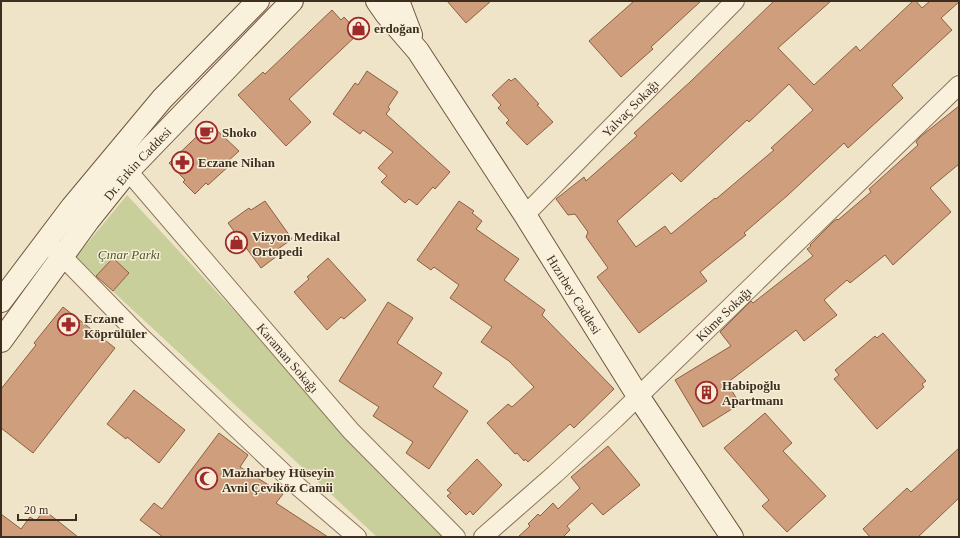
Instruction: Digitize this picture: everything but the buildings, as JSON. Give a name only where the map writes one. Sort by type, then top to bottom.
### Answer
[{"type":"street","name":"Dr. Erkin Caddesi","points":[[1,301],[72,207],[162,99],[258,1]]},
{"type":"street","name":"Dr. Erkin Caddesi","points":[[1,341],[88,221],[128,171],[292,1]]},
{"type":"street","name":"Yalvaç Sokağı","points":[[525,215],[735,1]]},
{"type":"street","name":"Hızırbey Caddesi","points":[[387,5],[525,215],[638,396],[732,537]]},
{"type":"street","name":"Küme Sokağı","points":[[483,537],[566,464],[638,396],[959,85]]},
{"type":"street","name":"Karaman Sokağı","points":[[128,171],[351,431],[456,537]]},
{"type":"street","points":[[45,242],[63,257],[139,335],[294,483],[357,537]]},
{"type":"green space","name":"Çınar Parkı","points":[[127,195],[444,537],[377,537],[76,257]]},
{"type":"place","name":"erdoğan","points":[[359,28]]},
{"type":"place","name":"Shoko","points":[[206,132]]},
{"type":"place","name":"Eczane Nihan","points":[[182,162]]},
{"type":"place","name":"Vizyon Medikal Ortopedi","points":[[237,243]]},
{"type":"place","name":"Eczane Köprülüler","points":[[68,325]]},
{"type":"place","name":"Habipoğlu Apartmanı","points":[[707,392]]},
{"type":"place","name":"Mazharbey Hüseyin Avni Çeviköz Camii","points":[[207,479]]}]
